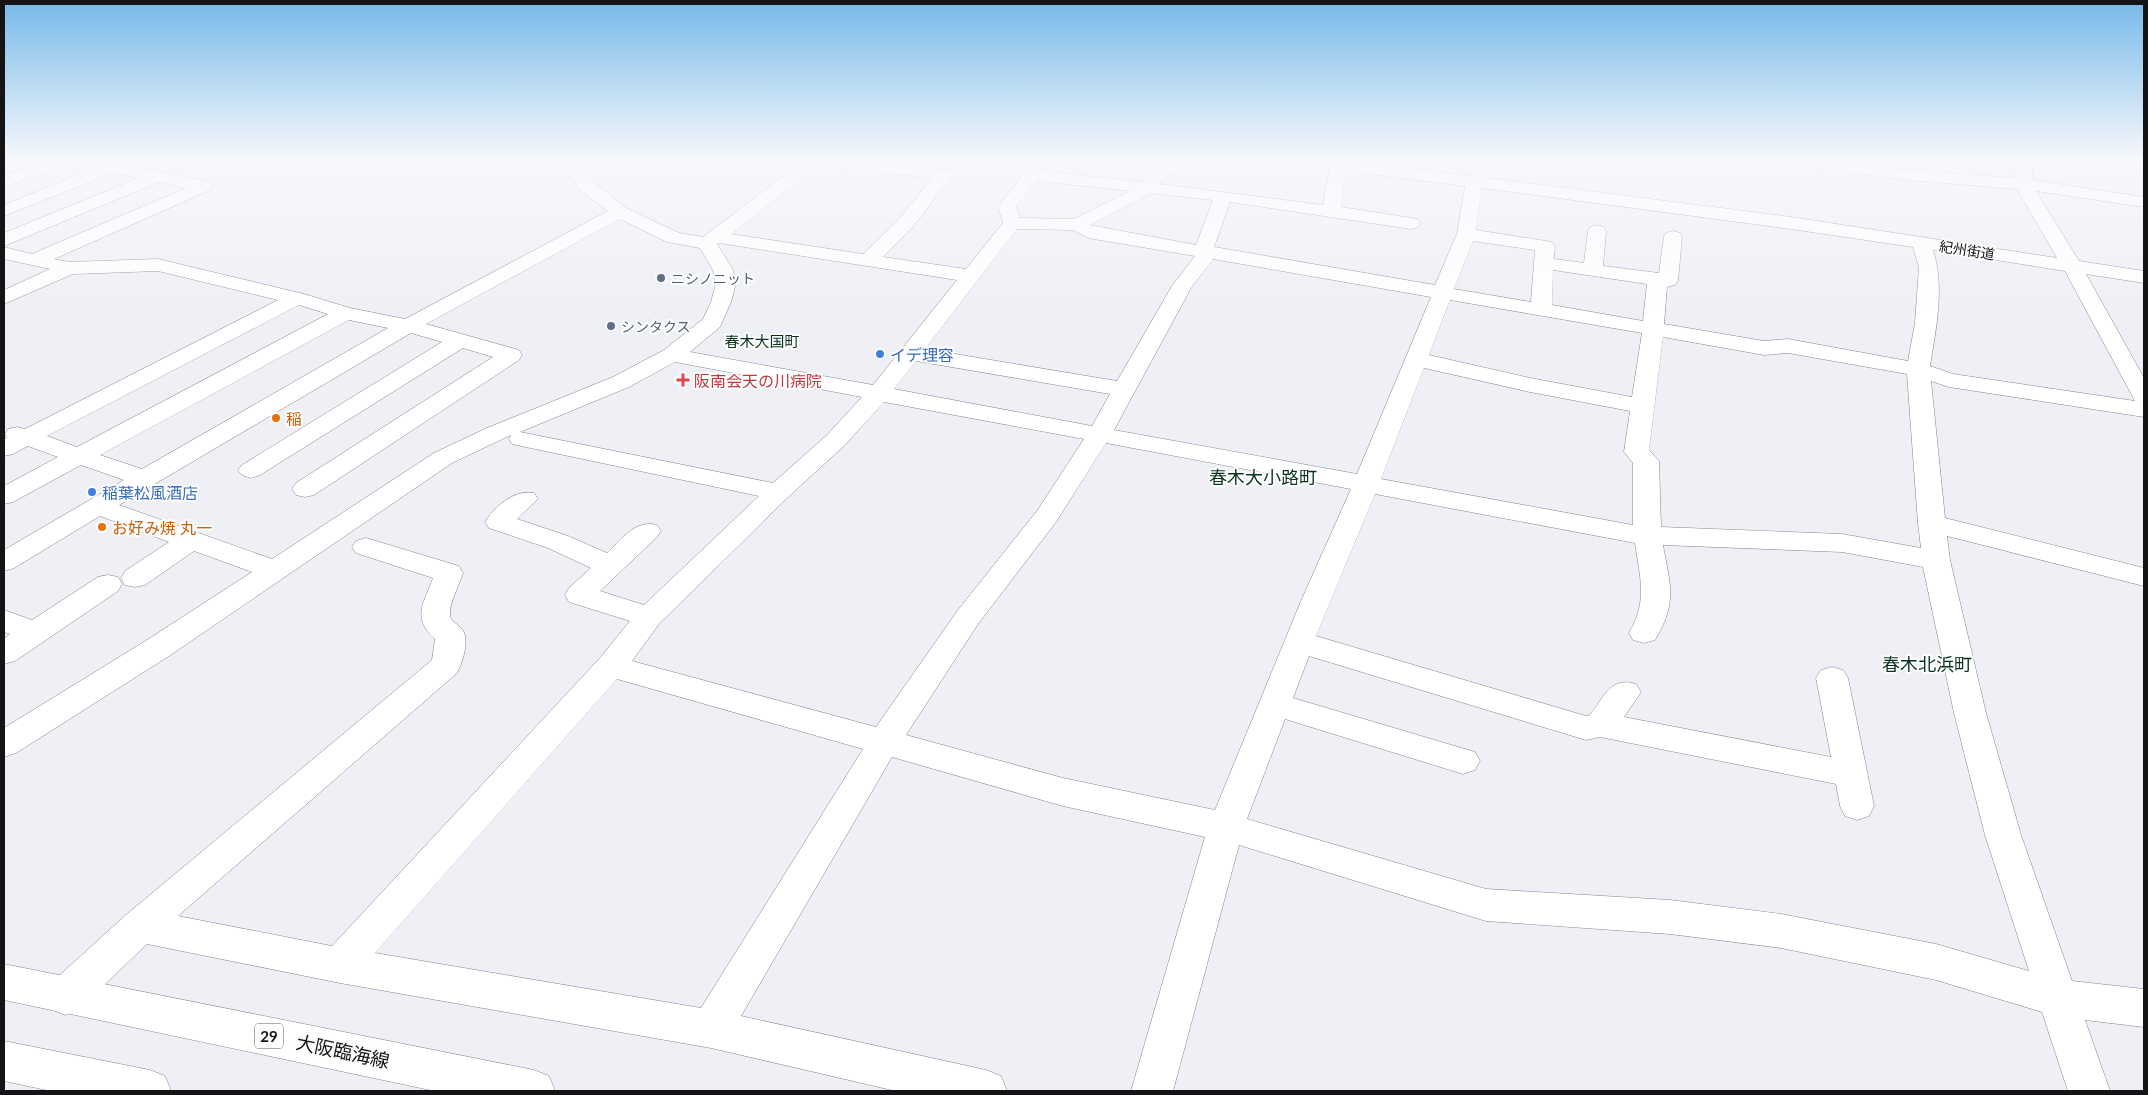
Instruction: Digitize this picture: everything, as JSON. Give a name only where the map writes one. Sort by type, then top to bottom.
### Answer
[{"type":"street","points":[[4,240],[75,210]]},
{"type":"street","points":[[34,260],[149,210]]},
{"type":"street","points":[[618,210],[674,238],[711,240],[868,260],[970,276]]},
{"type":"street","points":[[711,240],[750,210]]},
{"type":"street","points":[[868,260],[905,224],[916,210]]},
{"type":"street","points":[[1008,210],[1012,223]]},
{"type":"street","points":[[1012,223],[1077,225],[1105,210]]},
{"type":"street","points":[[711,1029],[884,742],[968,618],[1047,516],[1099,434],[1182,286],[1206,252],[1219,210]]},
{"type":"street","points":[[1318,210],[1410,223]]},
{"type":"street","points":[[1152,1091],[1226,827],[1299,642],[1366,484],[1440,294],[1466,234],[1470,210]]},
{"type":"street","name":"紀州街道","points":[[1696,210],[2144,277]]},
{"type":"street","points":[[2039,210],[2072,266],[2144,398]]},
{"type":"street","points":[[4,562],[143,478],[408,326],[543,250],[620,212]]},
{"type":"street","points":[[340,965],[611,666],[649,617],[778,492],[836,440],[880,393],[1012,223]]},
{"type":"street","points":[[1077,225],[1088,232],[1440,294],[1764,348],[1788,346],[1918,369],[1949,380],[2144,410]]},
{"type":"street","points":[[1593,270],[1598,231]]},
{"type":"street","points":[[1466,234],[1545,246],[1541,311]]},
{"type":"street","points":[[1544,263],[1668,281],[1673,237]]},
{"type":"street","points":[[4,744],[158,648],[443,458],[496,433],[621,382],[672,355],[712,322],[721,302],[726,284],[723,270],[711,240]]},
{"type":"street","points":[[1921,243],[1929,267],[1926,323],[1918,369],[1931,523],[1936,560],[1970,713],[2003,835],[2089,1091]]},
{"type":"street","points":[[4,253],[69,268],[158,265],[297,298],[346,313],[408,326],[510,355],[305,488]]},
{"type":"street","points":[[4,298],[69,268]]},
{"type":"street","points":[[1644,633],[1652,623],[1657,608],[1658,589],[1648,535],[1646,462],[1636,452],[1653,330],[1657,279]]},
{"type":"street","points":[[4,449],[15,434],[297,298]]},
{"type":"street","points":[[4,496],[346,313]]},
{"type":"street","points":[[251,470],[460,340]]},
{"type":"street","points":[[910,354],[1122,390]]},
{"type":"street","points":[[672,355],[1648,535],[1842,543],[1936,560]]},
{"type":"street","points":[[1415,359],[1530,385],[1642,406]]},
{"type":"street","points":[[15,434],[143,478]]},
{"type":"street","points":[[521,439],[778,492]]},
{"type":"street","points":[[525,499],[498,522],[558,542],[610,566]]},
{"type":"street","points":[[97,506],[274,570]]},
{"type":"street","points":[[1931,523],[2144,577]]},
{"type":"street","points":[[647,531],[579,595],[649,617]]},
{"type":"street","points":[[4,653],[34,633],[192,540]]},
{"type":"street","points":[[65,996],[140,926],[446,665],[451,636],[437,624],[435,612],[450,573],[366,547]]},
{"type":"street","points":[[4,620],[34,633]]},
{"type":"street","points":[[1299,642],[1586,728],[1600,725],[1851,774]]},
{"type":"street","points":[[611,666],[1064,792],[1226,827],[1486,905],[1670,918],[1780,931],[1936,962],[2059,998],[2144,1008]]},
{"type":"street","points":[[1832,678],[1857,806]]},
{"type":"street","points":[[1600,725],[1625,692]]},
{"type":"street","points":[[1274,704],[1463,761]]},
{"type":"street","points":[[140,926],[340,965],[711,1029],[986,1091]]},
{"type":"street","name":"大阪臨海線","points":[[4,982],[534,1091]]},
{"type":"street","points":[[4,1061],[150,1091]]},
{"type":"place","name":"ニシノニット","points":[[661,278]]},
{"type":"place","name":"シンタクス","points":[[611,326]]},
{"type":"place","name":"イデ理容","points":[[880,354]]},
{"type":"place","name":"阪南会天の川病院","points":[[683,380]]},
{"type":"place","name":"稲","points":[[276,418]]},
{"type":"place","name":"稲葉松風酒店","points":[[92,492]]},
{"type":"place","name":"お好み焼 丸一","points":[[102,527]]},
{"type":"district","name":"春木大国町","points":[[762,341]]},
{"type":"district","name":"春木大小路町","points":[[1263,477]]},
{"type":"district","name":"春木北浜町","points":[[1927,664]]}]
